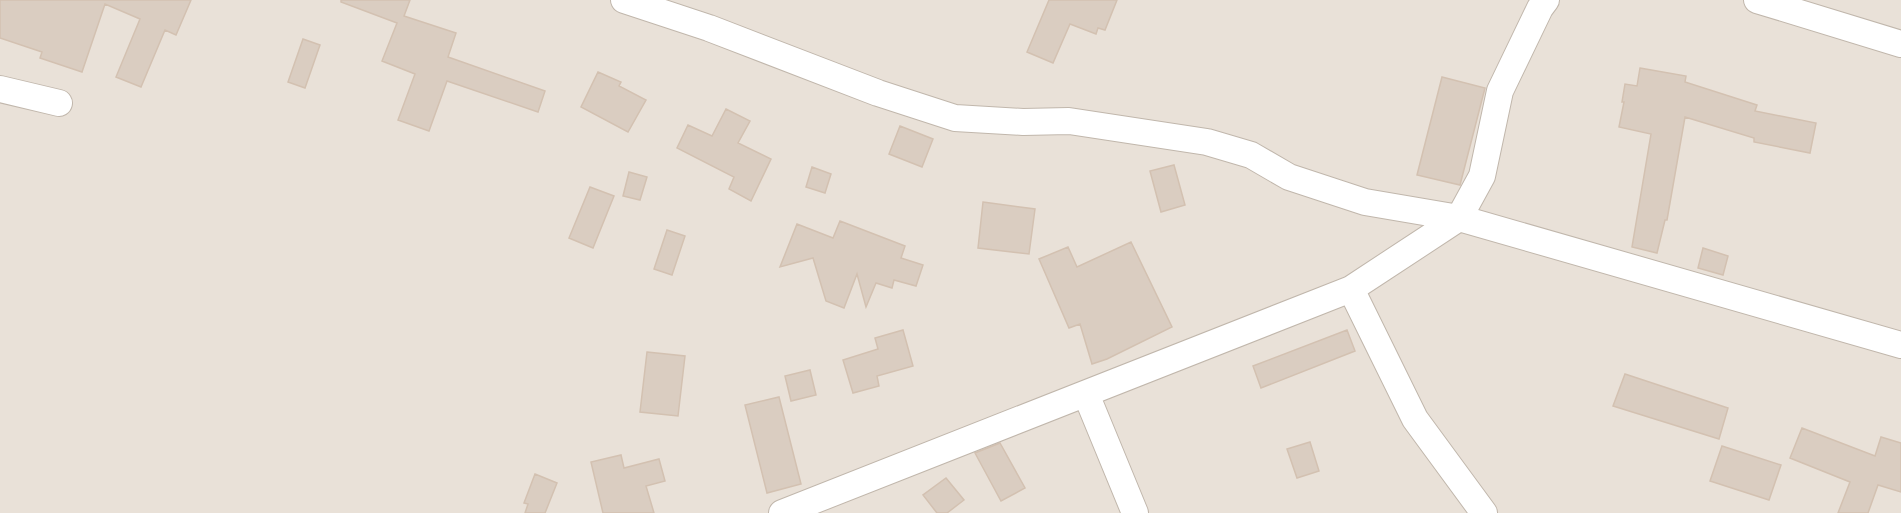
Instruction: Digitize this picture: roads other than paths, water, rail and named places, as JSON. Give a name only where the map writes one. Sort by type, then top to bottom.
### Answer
[{"type":"street","points":[[624,0],[709,27],[878,93],[955,118],[1023,122],[1069,121],[1207,142],[1251,155],[1289,177],[1365,202],[1459,218],[1901,345]]},
{"type":"street","points":[[1757,0],[1901,45]]},
{"type":"street","points":[[782,513],[837,503],[1086,394],[1351,290],[1459,218],[1482,176],[1500,91],[1541,3]]},
{"type":"street","points":[[0,89],[59,103]]},
{"type":"street","points":[[1351,290],[1415,419],[1484,513]]},
{"type":"street","points":[[1086,394],[1135,513]]}]
